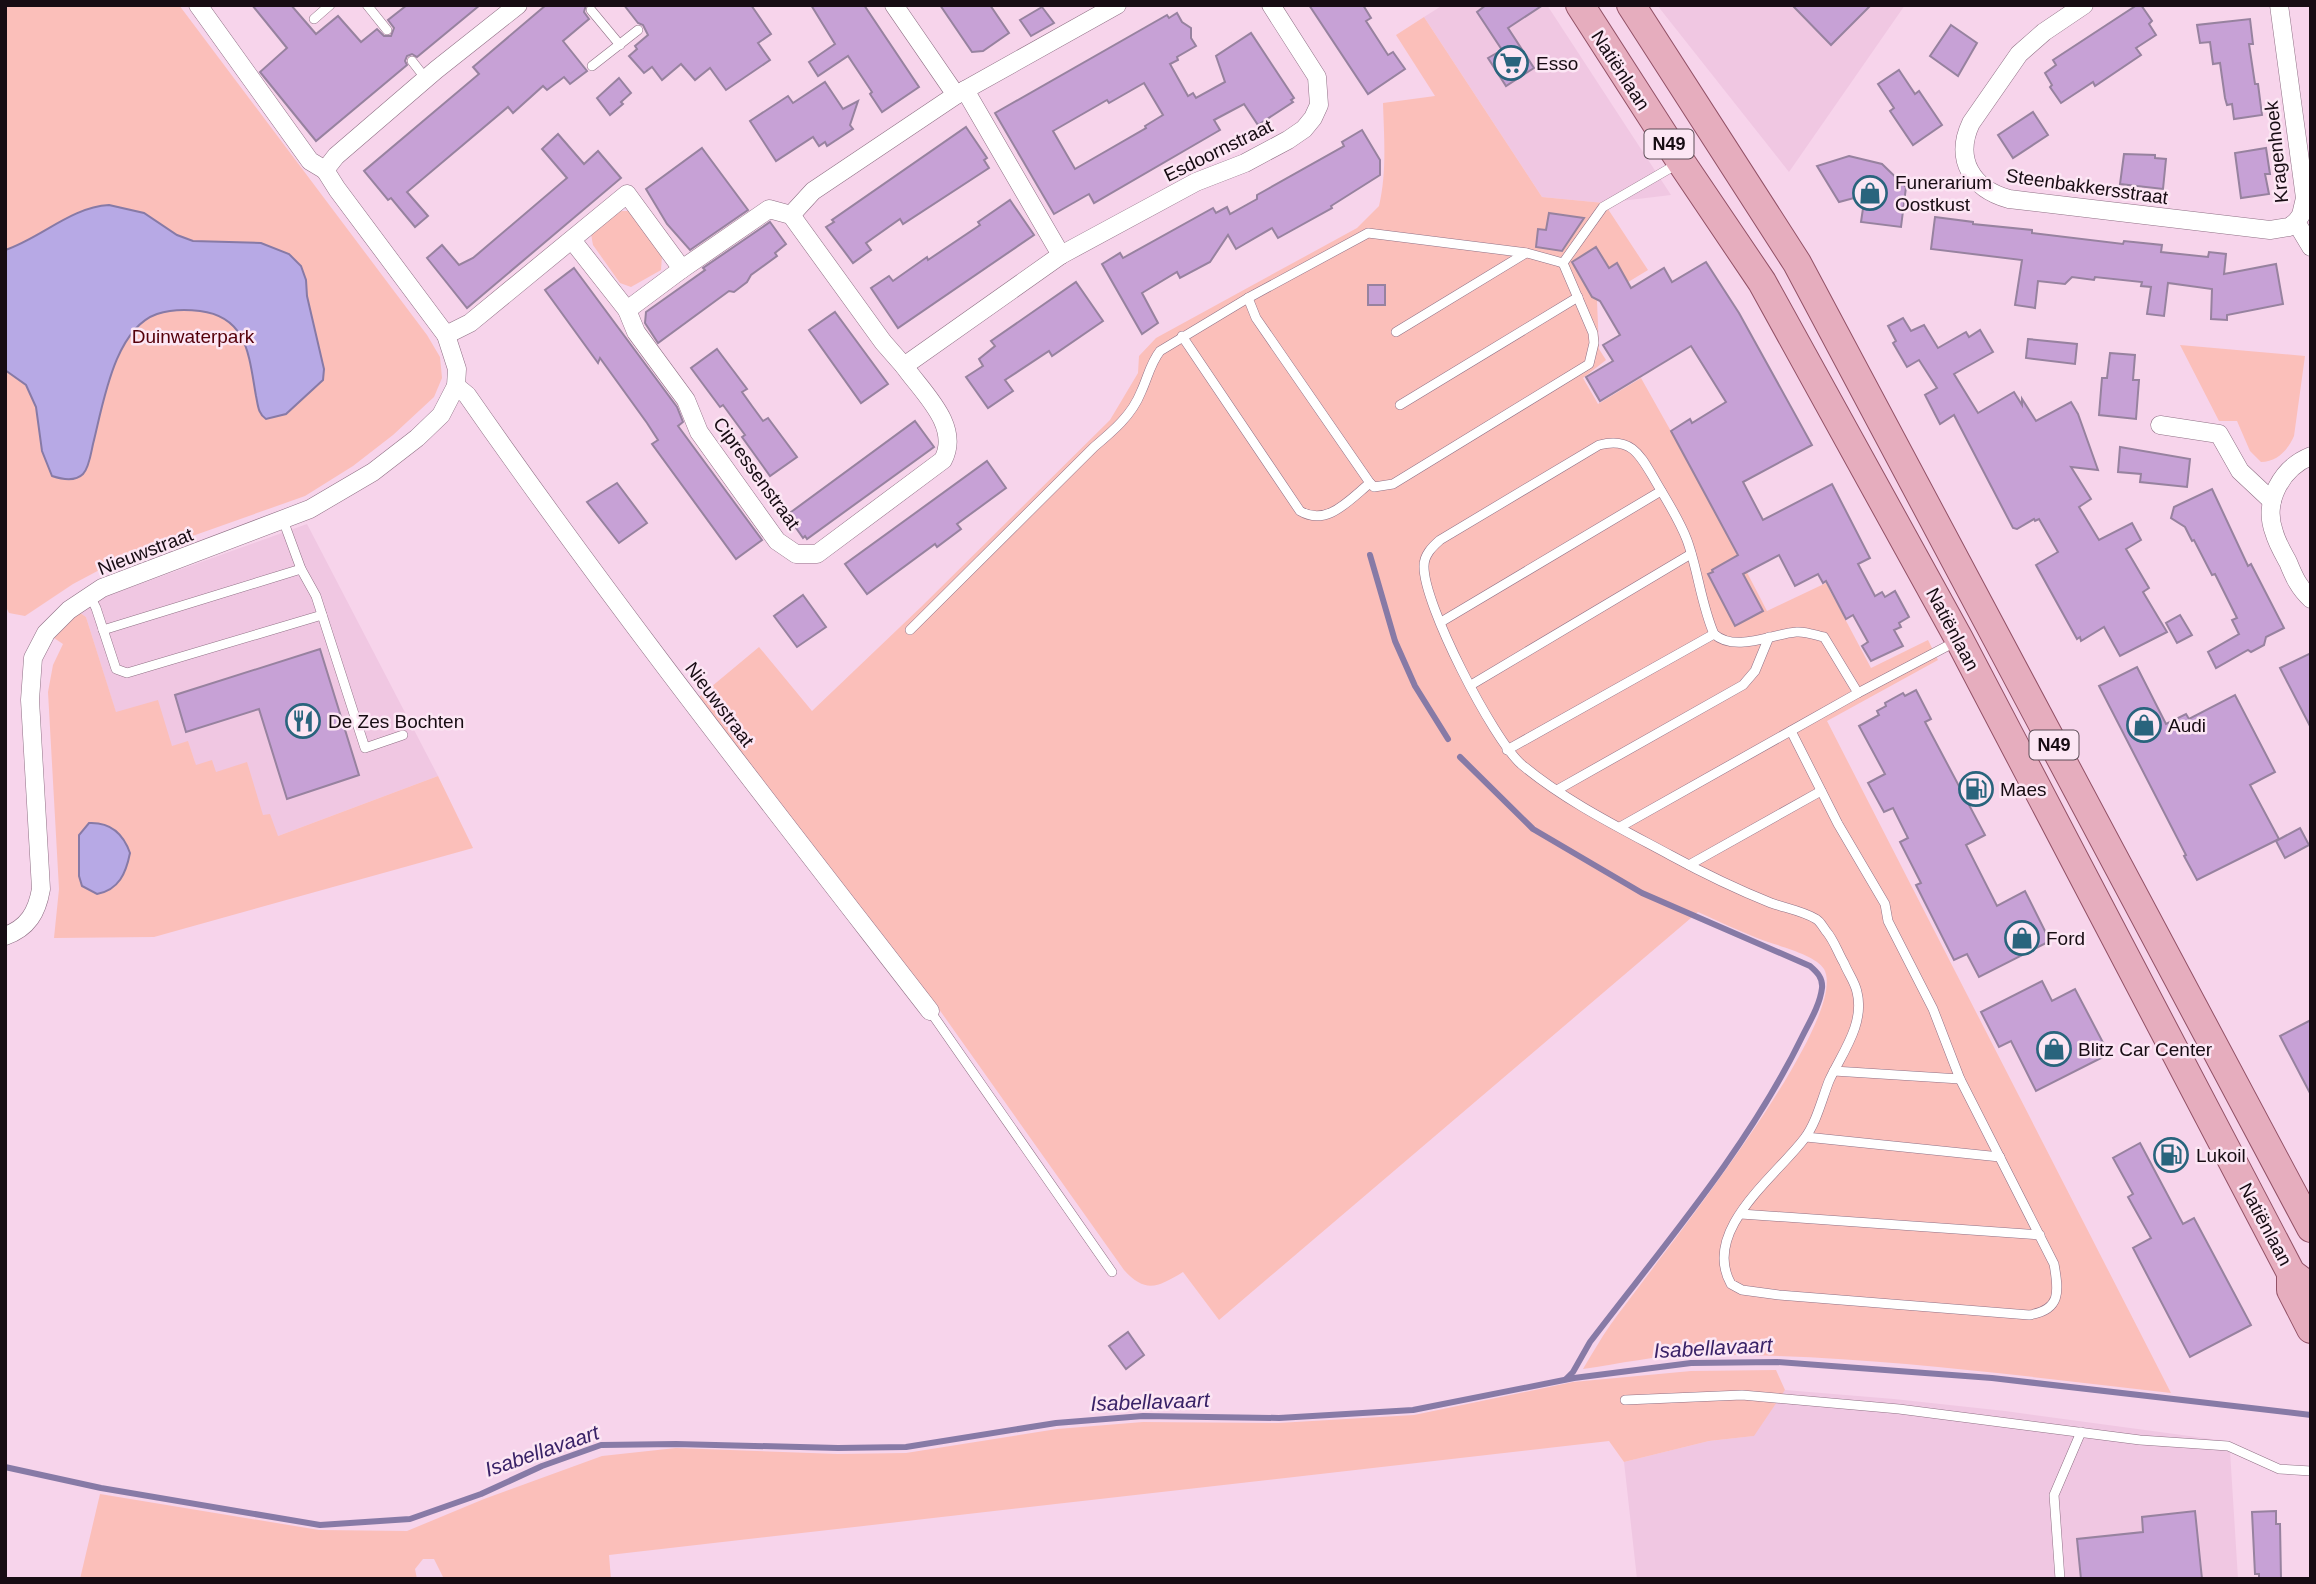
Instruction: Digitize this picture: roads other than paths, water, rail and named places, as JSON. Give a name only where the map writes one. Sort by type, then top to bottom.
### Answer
[{"type":"main road","name":"Natiënlaan","points":[[1580,5],[1762,282],[1959,639],[2301,1282],[2291,1290],[2311,1329]]},
{"type":"main road","name":"Natiënlaan","points":[[1631,5],[1797,263],[2311,1228]]},
{"type":"street","points":[[198,5],[310,161],[325,170],[446,335],[457,369],[456,386]]},
{"type":"street","points":[[325,170],[336,156],[426,79],[518,5]]},
{"type":"street","points":[[894,5],[960,93],[1061,255]]},
{"type":"street","points":[[627,310],[769,209],[791,215],[813,191],[960,93],[1117,5]]},
{"type":"street","name":"Esdoornstraat","points":[[904,366],[1061,255],[1196,181],[1245,163],[1288,140],[1304,128],[1319,105],[1317,77],[1271,5]]},
{"type":"street","name":"Steenbakkersstraat","points":[[2084,5],[2043,32],[2019,54],[1971,122],[1966,132],[1965,151],[1966,162],[1975,180],[1991,193],[2009,199],[2270,230],[2289,228],[2296,222]]},
{"type":"street","name":"Kragenhoek","points":[[2279,5],[2305,198],[2301,215],[2296,222],[2311,247]]},
{"type":"street","points":[[446,335],[470,323],[627,194],[682,269]]},
{"type":"street","name":"Cipressenstraat","points":[[572,240],[627,310],[636,332],[686,400],[699,432],[777,541],[796,554],[817,554],[943,460],[949,449],[949,436],[944,422],[904,366],[883,342],[791,215]]},
{"type":"street","name":"Nieuwstraat","points":[[5,936],[30,920],[38,906],[41,889],[30,700],[33,658],[46,633],[69,610],[102,588],[310,509],[373,472],[417,438],[441,415],[456,386],[467,395],[532,487],[693,702],[930,1011]]},
{"type":"street","points":[[2160,425],[2219,434],[2240,471],[2272,501]]},
{"type":"street","points":[[2311,456],[2284,475],[2272,501],[2273,530],[2300,589],[2311,599]]},
{"type":"lane","points":[[314,19],[330,5]]},
{"type":"lane","points":[[367,5],[387,30]]},
{"type":"lane","points":[[592,10],[620,45]]},
{"type":"lane","points":[[592,66],[638,30]]},
{"type":"lane","points":[[412,61],[426,79]]},
{"type":"lane","points":[[1563,263],[1604,207],[1681,162]]},
{"type":"lane","points":[[910,630],[1122,422],[1141,393],[1150,363],[1160,351],[1182,336],[1368,233],[1527,253],[1563,263]]},
{"type":"lane","points":[[1396,332],[1527,253]]},
{"type":"lane","points":[[1248,299],[1256,318],[1374,487],[1392,484],[1589,364],[1594,343],[1593,333],[1563,263]]},
{"type":"lane","points":[[1400,405],[1578,298]]},
{"type":"lane","points":[[1182,336],[1300,510],[1308,516],[1320,518],[1330,514],[1370,483]]},
{"type":"lane","points":[[1791,731],[1821,791],[1885,904],[1888,922],[1933,1009],[1960,1079],[2053,1264],[2057,1294],[2052,1306],[2044,1313],[2029,1315],[1779,1295],[1742,1290],[1731,1284],[1722,1262],[1731,1228],[1768,1178],[1806,1137],[1858,1020],[1860,1005],[1857,989],[1829,933],[1817,919],[1772,903],[1689,865],[1557,790],[1507,750],[1452,650],[1430,594],[1424,565],[1429,549],[1474,519],[1599,445],[1611,442],[1626,444],[1634,449],[1679,521],[1714,634],[1718,638],[1737,642],[1799,632],[1824,637],[1858,693]]},
{"type":"lane","points":[[1441,622],[1661,491]]},
{"type":"lane","points":[[283,520],[301,569],[316,596],[365,748],[403,735]]},
{"type":"lane","points":[[1471,685],[1691,554]]},
{"type":"lane","points":[[103,630],[301,569]]},
{"type":"lane","points":[[90,596],[116,669],[127,673],[322,615]]},
{"type":"lane","points":[[1507,750],[1714,634]]},
{"type":"lane","points":[[1557,790],[1743,685],[1755,671],[1769,637]]},
{"type":"lane","points":[[1620,827],[1959,639]]},
{"type":"lane","points":[[1689,865],[1821,791]]},
{"type":"lane","points":[[930,1011],[1112,1272]]},
{"type":"lane","points":[[1834,1071],[1960,1079]]},
{"type":"lane","points":[[1806,1137],[2000,1157]]},
{"type":"lane","points":[[1741,1214],[2040,1235]]},
{"type":"lane","points":[[1625,1400],[1742,1395],[1899,1409],[2140,1440],[2228,1446],[2279,1469],[2311,1471]]},
{"type":"lane","points":[[2060,1579],[2054,1495],[2081,1432]]},
{"type":"waterway","points":[[1370,555],[1395,641],[1415,686],[1448,739]]},
{"type":"waterway","points":[[1460,757],[1533,829],[1642,893],[1810,966],[1822,981],[1814,1014],[1757,1118],[1704,1195],[1590,1342],[1566,1379]]},
{"type":"waterway","name":"Isabellavaart","points":[[5,1467],[101,1488],[320,1525],[410,1519],[481,1494],[542,1466],[601,1445],[906,1447],[1056,1423],[1143,1416],[1279,1418],[1413,1410],[1574,1378],[1691,1363],[1777,1362],[1992,1378],[2311,1415]]},
{"type":"place","name":"Esso","points":[[1511,63]]},
{"type":"place","name":"Funerarium Oostkust","points":[[1870,193]]},
{"type":"place","name":"De Zes Bochten","points":[[303,721]]},
{"type":"place","name":"Audi","points":[[2144,725]]},
{"type":"place","name":"Maes","points":[[1976,789]]},
{"type":"place","name":"Ford","points":[[2022,938]]},
{"type":"place","name":"Blitz Car Center","points":[[2054,1049]]},
{"type":"place","name":"Lukoil","points":[[2171,1155]]},
{"type":"park label","name":"Duinwaterpark","points":[[193,336]]}]
